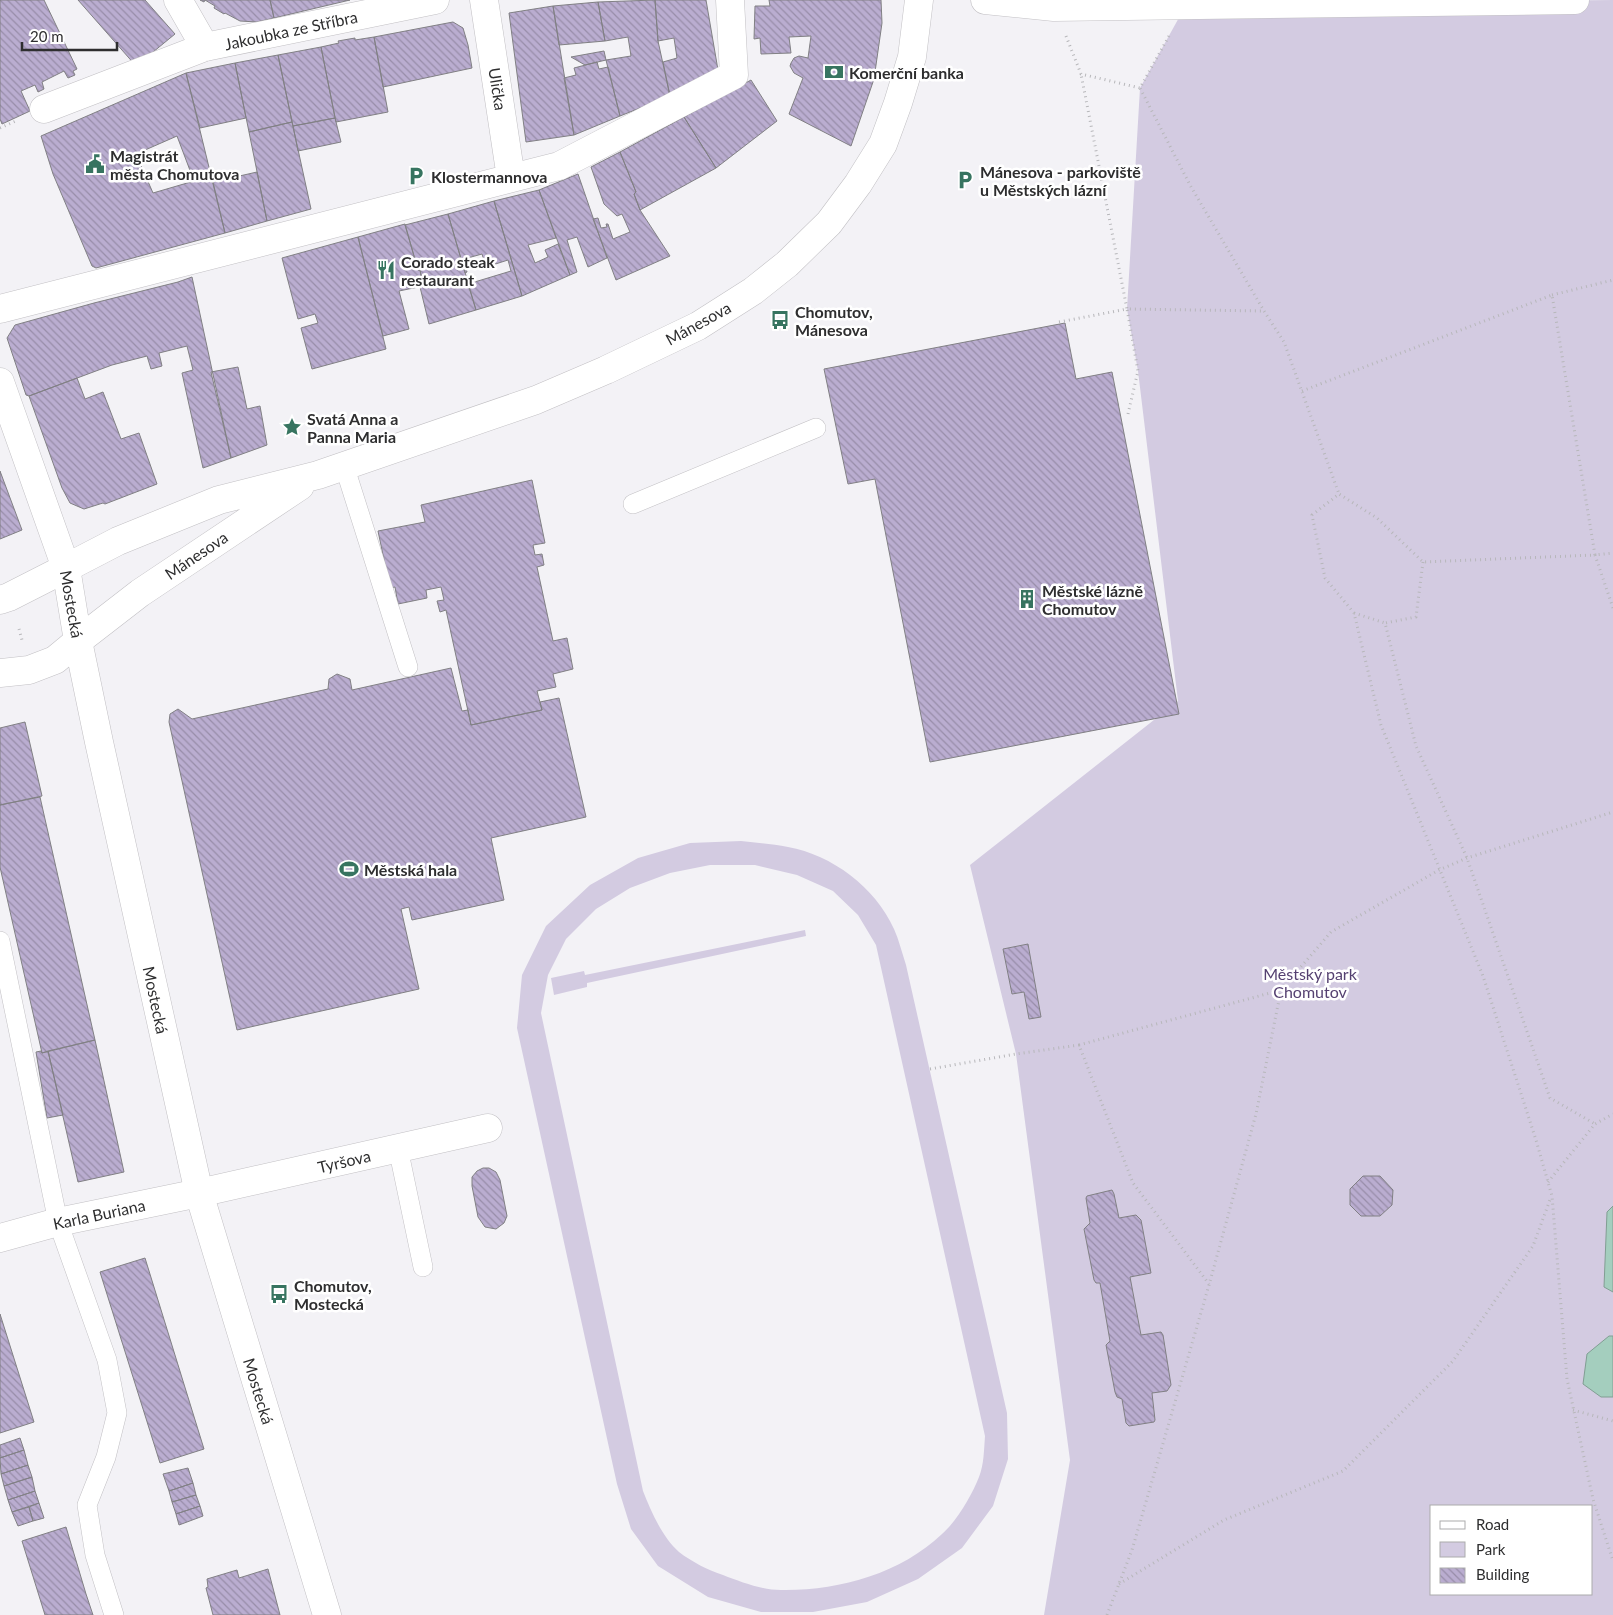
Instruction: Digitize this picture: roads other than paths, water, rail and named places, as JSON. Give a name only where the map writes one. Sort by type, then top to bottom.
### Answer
[{"type":"street","points":[[178,0],[205,47]]},
{"type":"street","name":"Jakoubka ze Stříbra","points":[[44,109],[205,47],[435,0]]},
{"type":"street","name":"Ulička","points":[[484,0],[511,178]]},
{"type":"street","points":[[0,309],[558,166],[734,75],[730,0]]},
{"type":"street","name":"Mánesova","points":[[0,600],[118,541],[219,500],[318,474],[536,400],[606,370],[698,326],[754,291],[788,264],[828,223],[858,184],[883,144],[912,56],[919,0]]},
{"type":"street","points":[[985,0],[1054,7],[1575,0]]},
{"type":"street","name":"Mostecká","points":[[0,382],[66,568],[78,641],[199,1193],[327,1615]]},
{"type":"street","name":"Mánesova","points":[[0,673],[29,670],[55,660],[140,593],[318,474]]},
{"type":"street","name":"Tyršova","points":[[199,1193],[488,1128]]},
{"type":"street","name":"Karla Buriana","points":[[0,1238],[58,1222],[199,1193]]},
{"type":"lane","points":[[633,504],[816,428]]},
{"type":"lane","points":[[344,465],[408,667]]},
{"type":"lane","points":[[0,941],[58,1222],[107,1360],[117,1413],[106,1457],[87,1505],[95,1555],[114,1615]]},
{"type":"lane","points":[[398,1148],[424,1267]]},
{"type":"place","name":"Komerční banka","points":[[834,72]]},
{"type":"place","name":"Magistrát města Chomutova","points":[[95,164]]},
{"type":"place","name":"Klostermannova","points":[[416,176]]},
{"type":"place","name":"Mánesova - parkoviště u Městských lázní","points":[[965,180]]},
{"type":"place","name":"Corado steak restaurant","points":[[386,270]]},
{"type":"place","name":"Chomutov, Mánesova","points":[[780,320]]},
{"type":"place","name":"Svatá Anna a Panna Maria","points":[[292,427]]},
{"type":"place","name":"Městské lázně Chomutov","points":[[1027,599]]},
{"type":"place","name":"Městská hala","points":[[349,869]]},
{"type":"place","name":"Chomutov, Mostecká","points":[[279,1294]]},
{"type":"park label","name":"Městský park Chomutov","points":[[1310,982]]}]
